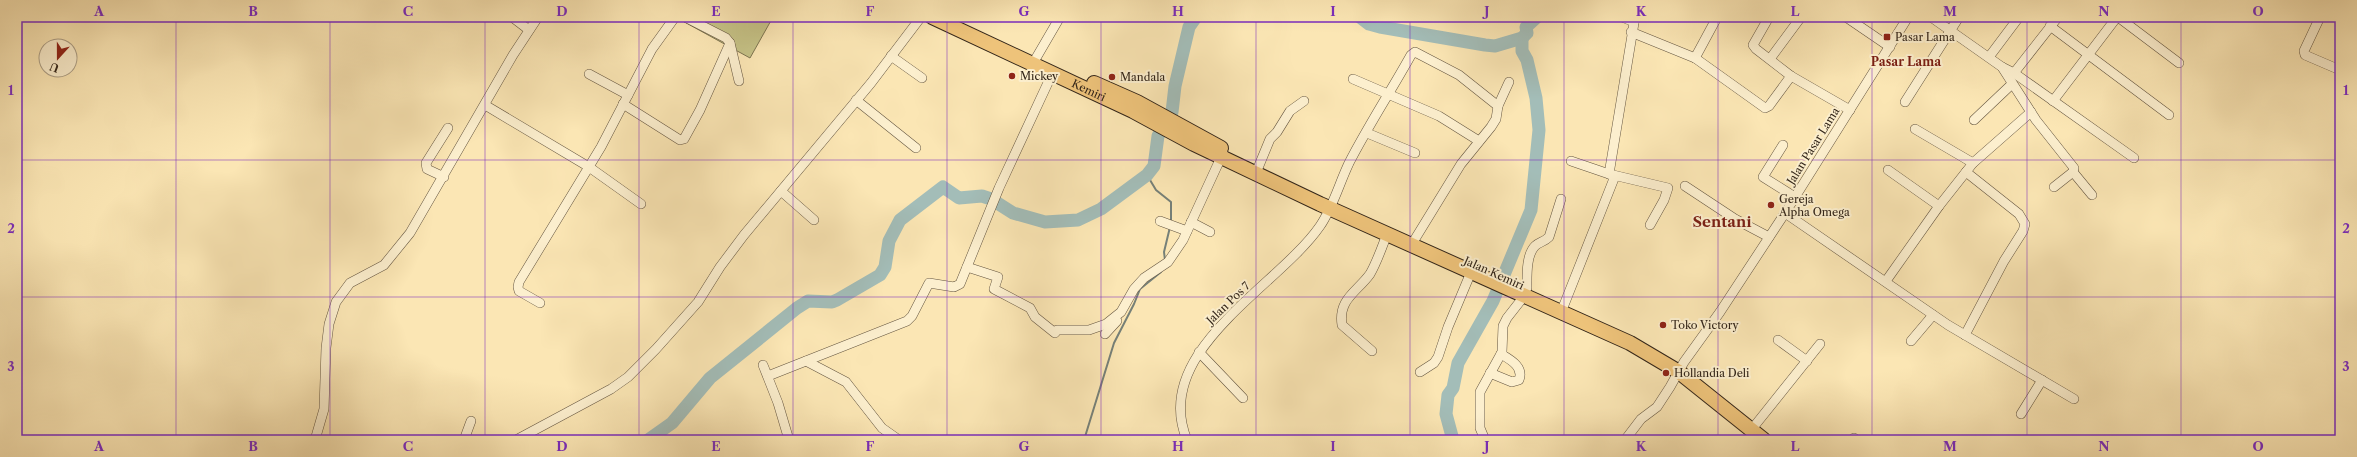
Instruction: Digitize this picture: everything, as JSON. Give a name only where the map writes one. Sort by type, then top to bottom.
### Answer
[{"type":"highway","name":"Kemiri","points":[[932,17],[1135,107],[1196,139]]},
{"type":"highway","name":"Kemiri","points":[[951,17],[1034,62],[1052,74],[1135,107]]},
{"type":"highway","name":"Jalan Kemiri","points":[[1196,139],[1223,154],[1331,205],[1415,239],[1523,290],[1680,368]]},
{"type":"highway","name":"Jalan Kemiri","points":[[1223,154],[1258,168],[1387,234],[1478,270]]},
{"type":"highway","name":"Jalan Kemiri","points":[[1523,290],[1564,305],[1637,339],[1680,368],[1763,435]]},
{"type":"street","points":[[512,17],[529,30]]},
{"type":"street","points":[[316,440],[324,409],[328,330],[336,302],[350,283],[384,265],[392,257],[417,223],[538,17]]},
{"type":"street","points":[[540,303],[519,291],[518,287],[589,168],[652,49],[675,17]]},
{"type":"street","points":[[685,17],[726,38],[730,43],[739,80]]},
{"type":"street","points":[[516,440],[524,434],[574,410],[605,392],[633,372],[698,302],[728,256],[856,100],[921,17]]},
{"type":"street","points":[[1034,62],[1060,17]]},
{"type":"street","points":[[1564,305],[1612,175],[1634,19],[1622,17]]},
{"type":"street","points":[[1769,17],[1753,46],[1791,76],[1850,110]]},
{"type":"street","points":[[1770,60],[1801,17]]},
{"type":"street","points":[[1846,17],[1890,47]]},
{"type":"street","name":"Jalan Pasar Lama","points":[[1625,440],[1641,418],[1657,407],[1680,368],[1785,213],[1908,17]]},
{"type":"street","points":[[1931,17],[2002,67],[2014,73],[2134,158]]},
{"type":"street","points":[[1904,102],[1960,17]]},
{"type":"street","points":[[1989,58],[2019,17]]},
{"type":"street","points":[[2014,73],[2058,17]]},
{"type":"street","points":[[2053,101],[2117,17],[2179,64]]},
{"type":"street","points":[[2320,17],[2304,51],[2309,58],[2340,70]]},
{"type":"street","points":[[1695,58],[1715,21]]},
{"type":"street","points":[[2050,26],[2169,115]]},
{"type":"street","points":[[1631,32],[1695,58],[1765,108],[1769,106],[1791,76]]},
{"type":"street","points":[[623,104],[680,140],[684,139],[700,110],[730,43]]},
{"type":"street","name":"Jalan Pos 7","points":[[1187,440],[1182,419],[1182,400],[1189,372],[1199,352],[1218,329],[1305,245],[1320,225],[1331,205],[1350,162],[1411,55],[1415,52],[1459,75],[1498,106]]},
{"type":"street","points":[[891,56],[922,78]]},
{"type":"street","points":[[2002,67],[2031,112],[2074,168],[2073,172],[2092,195]]},
{"type":"street","points":[[589,74],[628,95]]},
{"type":"street","points":[[768,376],[907,320],[912,316],[927,284],[958,286],[999,188],[1052,74]]},
{"type":"street","points":[[1353,79],[1439,116],[1479,141]]},
{"type":"street","points":[[1415,239],[1447,185],[1496,119],[1498,106],[1509,82]]},
{"type":"street","points":[[1974,120],[2012,84]]},
{"type":"street","points":[[856,100],[916,148]]},
{"type":"street","points":[[1258,168],[1270,139],[1278,132],[1290,111],[1304,101]]},
{"type":"street","points":[[485,105],[589,168],[641,204]]},
{"type":"street","points":[[1886,282],[1939,206],[1973,163],[2031,112]]},
{"type":"street","points":[[444,177],[428,168],[426,163],[448,128]]},
{"type":"street","points":[[1915,129],[1973,163]]},
{"type":"street","points":[[1367,133],[1415,153]]},
{"type":"street","points":[[1783,145],[1763,177],[1795,197]]},
{"type":"street","points":[[1105,334],[1116,322],[1134,290],[1168,262],[1189,227],[1223,154]]},
{"type":"street","points":[[1571,161],[1612,175],[1668,188],[1664,200],[1650,225]]},
{"type":"street","points":[[1888,170],[1939,206]]},
{"type":"street","points":[[1965,335],[2004,261],[2023,231],[2024,224],[2020,214],[1966,172]]},
{"type":"street","points":[[2054,187],[2073,172]]},
{"type":"street","points":[[1685,186],[1735,219],[1769,237]]},
{"type":"street","points":[[781,191],[814,220]]},
{"type":"street","points":[[1485,440],[1480,428],[1480,392],[1501,354],[1503,326],[1523,290],[1532,251],[1536,245],[1549,238],[1561,199]]},
{"type":"street","points":[[1785,213],[1933,315],[2074,399]]},
{"type":"street","points":[[1167,223],[1210,232]]},
{"type":"street","points":[[1372,351],[1342,325],[1342,308],[1354,290],[1369,275],[1387,234]]},
{"type":"street","points":[[967,267],[998,277],[994,289],[1030,308],[1035,317],[1055,333],[1057,330],[1089,330],[1099,327],[1121,312]]},
{"type":"street","points":[[1420,372],[1434,363],[1438,357],[1448,327],[1478,270]]},
{"type":"street","points":[[1911,341],[1933,315]]},
{"type":"street","points":[[1778,340],[1807,361]]},
{"type":"street","points":[[1763,435],[1807,361],[1820,344]]},
{"type":"street","points":[[1199,352],[1243,398]]},
{"type":"street","points":[[1490,373],[1512,382],[1519,380],[1521,375],[1519,367],[1501,354]]},
{"type":"street","points":[[806,361],[846,382],[882,428],[899,440]]},
{"type":"street","points":[[763,365],[789,440]]},
{"type":"street","points":[[2020,414],[2042,380]]},
{"type":"street","points":[[464,440],[471,421]]},
{"type":"shaded area","points":[[681,17],[773,17],[750,58],[679,19]]},
{"type":"waterway","points":[[648,440],[672,423],[710,378],[797,308],[808,301],[832,302],[880,275],[885,267],[889,241],[900,220],[943,187],[959,198],[982,196],[991,199],[1013,213],[1045,222],[1078,220],[1101,209],[1147,175],[1154,166],[1158,136],[1172,112],[1175,86],[1189,27],[1196,17]]},
{"type":"waterway","points":[[1360,17],[1369,24],[1380,27],[1495,46],[1522,38],[1527,33],[1526,27],[1537,17]]},
{"type":"waterway","points":[[1453,440],[1446,414],[1448,395],[1453,388],[1458,363],[1493,301],[1531,210],[1539,130],[1536,98],[1527,60],[1522,51],[1522,38]]},
{"type":"waterway","points":[[1147,175],[1156,190],[1171,202],[1171,223]]},
{"type":"waterway","points":[[1165,260],[1164,252],[1170,227]]},
{"type":"waterway","points":[[1084,440],[1114,343],[1140,289],[1161,272]]},
{"type":"place","name":"Pasar Lama","points":[[1887,37]]},
{"type":"place","name":"Mickey","points":[[1012,76]]},
{"type":"place","name":"Mandala","points":[[1112,77]]},
{"type":"place","name":"Gereja Alpha Omega","points":[[1771,205]]},
{"type":"place","name":"Toko Victory","points":[[1663,325]]},
{"type":"place","name":"Hollandia Deli","points":[[1666,373]]},
{"type":"district","name":"Pasar Lama","points":[[1906,61]]},
{"type":"district","name":"Sentani","points":[[1722,221]]}]
